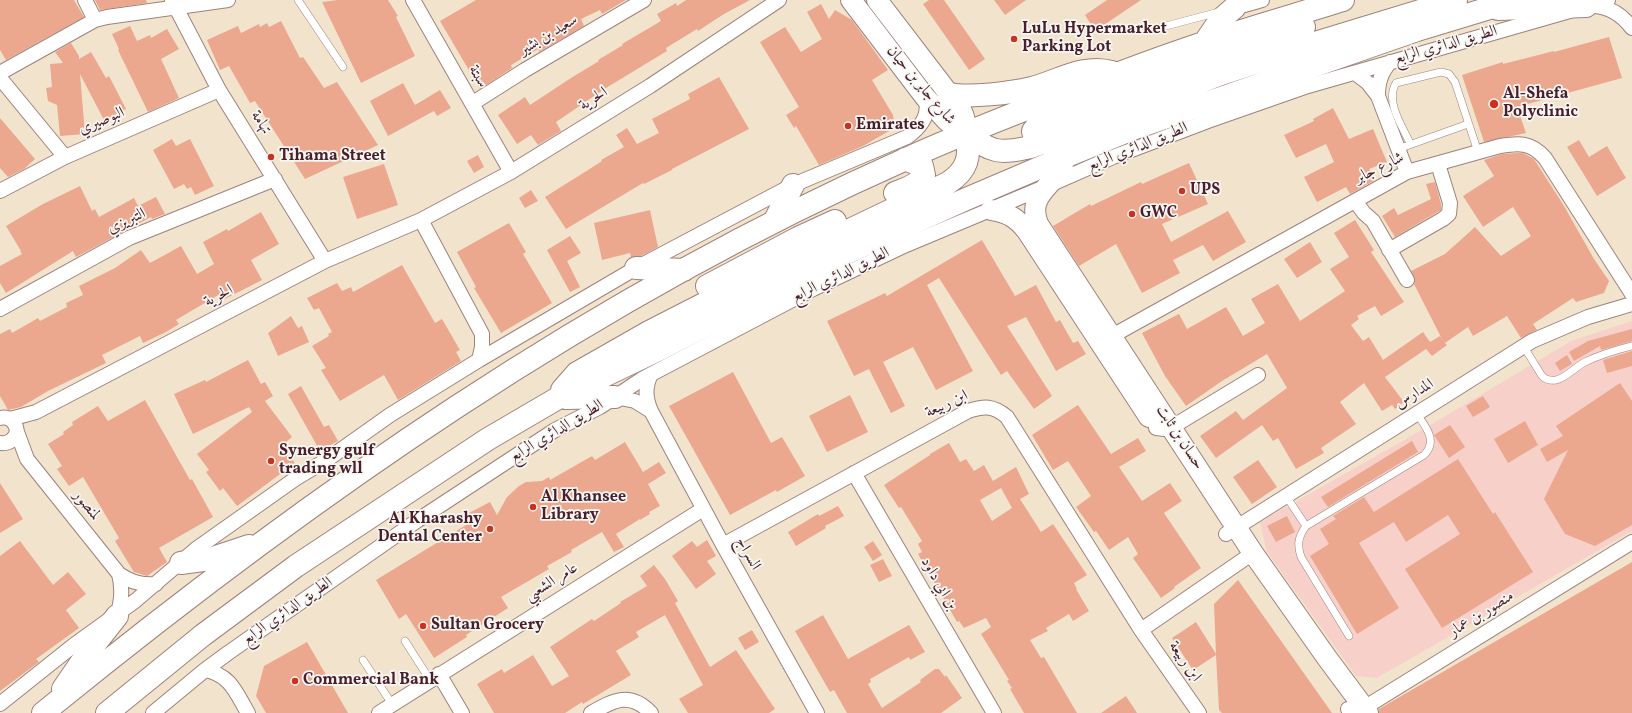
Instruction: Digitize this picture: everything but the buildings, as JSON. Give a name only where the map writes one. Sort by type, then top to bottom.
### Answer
[{"type":"main road","points":[[48,709],[168,614],[370,464],[584,326],[684,270],[774,222],[905,159],[966,133],[1117,74],[1205,42],[1343,0]]},
{"type":"main road","points":[[1044,143],[1035,139],[1033,131],[1037,126],[1043,123],[1180,71],[1319,21],[1333,13],[1350,0]]},
{"type":"main road","points":[[966,133],[990,149],[1018,150],[1044,143],[1221,74],[1312,44],[1456,0]]},
{"type":"main road","name":"الطريق الدائري الرابع","points":[[107,713],[203,635],[296,566],[488,439],[558,398],[662,348],[849,252],[964,200],[1067,156],[1135,128],[1417,30],[1481,9],[1516,0]]},
{"type":"main road","points":[[1481,9],[1586,6]]},
{"type":"main road","points":[[1205,42],[1220,20],[1234,8]]},
{"type":"main road","points":[[949,94],[968,96],[1024,90],[1083,71],[1100,70],[1117,74]]},
{"type":"main road","points":[[558,398],[566,384],[577,373],[649,332],[833,238],[948,183],[961,173],[965,164],[968,154],[966,133]]},
{"type":"main road","points":[[649,332],[670,310],[689,296],[798,238],[918,182],[924,175],[922,166],[905,159]]},
{"type":"main road","points":[[774,222],[793,184]]},
{"type":"main road","points":[[636,268],[684,270]]},
{"type":"main road","points":[[558,398],[615,397]]},
{"type":"main road","points":[[181,563],[210,559],[265,541]]},
{"type":"main road","points":[[48,709],[87,654],[117,616]]},
{"type":"street","points":[[85,0],[95,20]]},
{"type":"street","points":[[0,73],[95,20],[173,4],[228,0]]},
{"type":"street","name":"سعيد بن بشير","points":[[473,103],[525,70],[644,0]]},
{"type":"street","name":"الحرية","points":[[9,421],[36,412],[325,261],[421,220],[511,172],[650,86],[779,0]]},
{"type":"street","name":"شارع جابر بن حيان","points":[[851,0],[925,97],[952,126],[966,133]]},
{"type":"street","name":"شارع جابر بن حيان","points":[[877,0],[964,113],[966,133]]},
{"type":"street","points":[[1234,8],[1262,0]]},
{"type":"street","name":"الطريق الدائري الرابع","points":[[154,713],[205,670],[228,653],[418,520],[555,430],[600,407],[632,384],[813,289],[906,245],[1113,157],[1208,121],[1308,86],[1608,0]]},
{"type":"street","name":"سبتة","points":[[418,2],[511,172]]},
{"type":"street","name":"تهامة","points":[[173,4],[219,90],[325,261]]},
{"type":"street","points":[[1586,6],[1607,8],[1621,16],[1632,28]]},
{"type":"street","points":[[1632,10],[1632,28]]},
{"type":"street","points":[[1378,96],[1380,77],[1390,62]]},
{"type":"street","points":[[1355,73],[1368,83],[1378,96],[1404,146],[1406,172]]},
{"type":"street","points":[[0,78],[65,157]]},
{"type":"street","name":"البوصيري","points":[[0,191],[65,157],[219,90]]},
{"type":"street","points":[[0,704],[74,645],[117,616],[196,549],[390,415],[479,360],[636,268],[793,184],[907,137],[917,131],[923,123],[927,112],[925,97]]},
{"type":"street","name":"شارع جابر","points":[[1103,336],[1406,172],[1500,146],[1515,144],[1529,145],[1540,151],[1632,294]]},
{"type":"street","name":"حسان بن ثابت","points":[[1067,156],[1062,167],[1036,202],[1035,217],[1103,336]]},
{"type":"street","points":[[1389,250],[1443,219],[1449,214],[1450,203],[1440,163]]},
{"type":"street","name":"التبريزي","points":[[0,308],[129,238],[275,179]]},
{"type":"street","points":[[1359,198],[1371,209],[1373,221],[1407,280]]},
{"type":"street","name":"حسان بن ثابت","points":[[991,210],[1004,212],[1021,223],[1103,336],[1247,556],[1358,711]]},
{"type":"street","points":[[421,220],[482,334],[482,347],[479,360]]},
{"type":"street","name":"المدارس","points":[[1231,530],[1524,347],[1546,335],[1581,320],[1632,304]]},
{"type":"street","points":[[482,334],[494,341],[507,344]]},
{"type":"street","name":"السراج","points":[[651,374],[646,392],[647,402],[703,509],[817,713]]},
{"type":"street","points":[[1164,428],[1258,375]]},
{"type":"street","points":[[615,397],[635,401],[651,410]]},
{"type":"street","name":"ابن ربيعة","points":[[723,545],[968,411],[990,407],[1000,410],[1007,417],[1141,630],[1199,713]]},
{"type":"street","points":[[1,443],[12,441],[9,421]]},
{"type":"street","name":"لمنصور","points":[[9,421],[27,459],[119,574],[136,583],[156,584]]},
{"type":"street","name":"لمنصور","points":[[1,443],[27,459]]},
{"type":"street","name":"بن ابي داود","points":[[854,473],[994,713]]},
{"type":"street","name":"عامر الشعبي","points":[[379,713],[703,509]]},
{"type":"street","name":"منصور بن عمار","points":[[1358,711],[1632,542]]},
{"type":"street","points":[[1141,630],[1247,556]]},
{"type":"street","name":"لمنصور","points":[[117,616],[122,595],[122,584],[119,574]]},
{"type":"street","points":[[228,653],[230,682],[248,713]]},
{"type":"street","points":[[205,670],[219,674],[230,682]]},
{"type":"street","points":[[435,677],[462,713]]},
{"type":"street","points":[[591,713],[619,699],[632,700],[643,705],[651,713]]},
{"type":"lane","points":[[298,0],[343,67]]},
{"type":"lane","points":[[1162,27],[1234,8]]},
{"type":"lane","points":[[1468,124],[1404,146],[1394,106],[1392,90],[1396,82],[1440,72],[1450,74],[1455,82],[1478,152]]},
{"type":"lane","points":[[1524,347],[1542,376],[1551,381],[1557,380],[1585,362],[1632,346]]},
{"type":"lane","points":[[1349,636],[1301,557],[1298,549],[1298,541],[1306,526],[1428,451],[1431,436],[1417,414]]},
{"type":"lane","points":[[1286,496],[1306,526]]},
{"type":"lane","points":[[405,641],[435,677]]},
{"type":"lane","points":[[363,660],[392,704]]},
{"type":"shaded area","points":[[1632,321],[1632,531],[1377,678],[1356,676],[1267,552],[1260,522],[1427,427],[1571,341]]},
{"type":"place","name":"LuLu Hypermarket Parking Lot","points":[[1014,39]]},
{"type":"place","name":"Al-Shefa Polyclinic","points":[[1494,104]]},
{"type":"place","name":"Emirates","points":[[848,126]]},
{"type":"place","name":"Tihama Street","points":[[271,157]]},
{"type":"place","name":"UPS","points":[[1182,191]]},
{"type":"place","name":"GWC","points":[[1132,214]]},
{"type":"place","name":"Synergy gulf trading wll","points":[[271,461]]},
{"type":"place","name":"Al Khansee Library","points":[[533,507]]},
{"type":"place","name":"Al Kharashy Dental Center","points":[[490,529]]},
{"type":"place","name":"Sultan Grocery","points":[[423,626]]},
{"type":"place","name":"Commercial Bank","points":[[295,681]]}]
